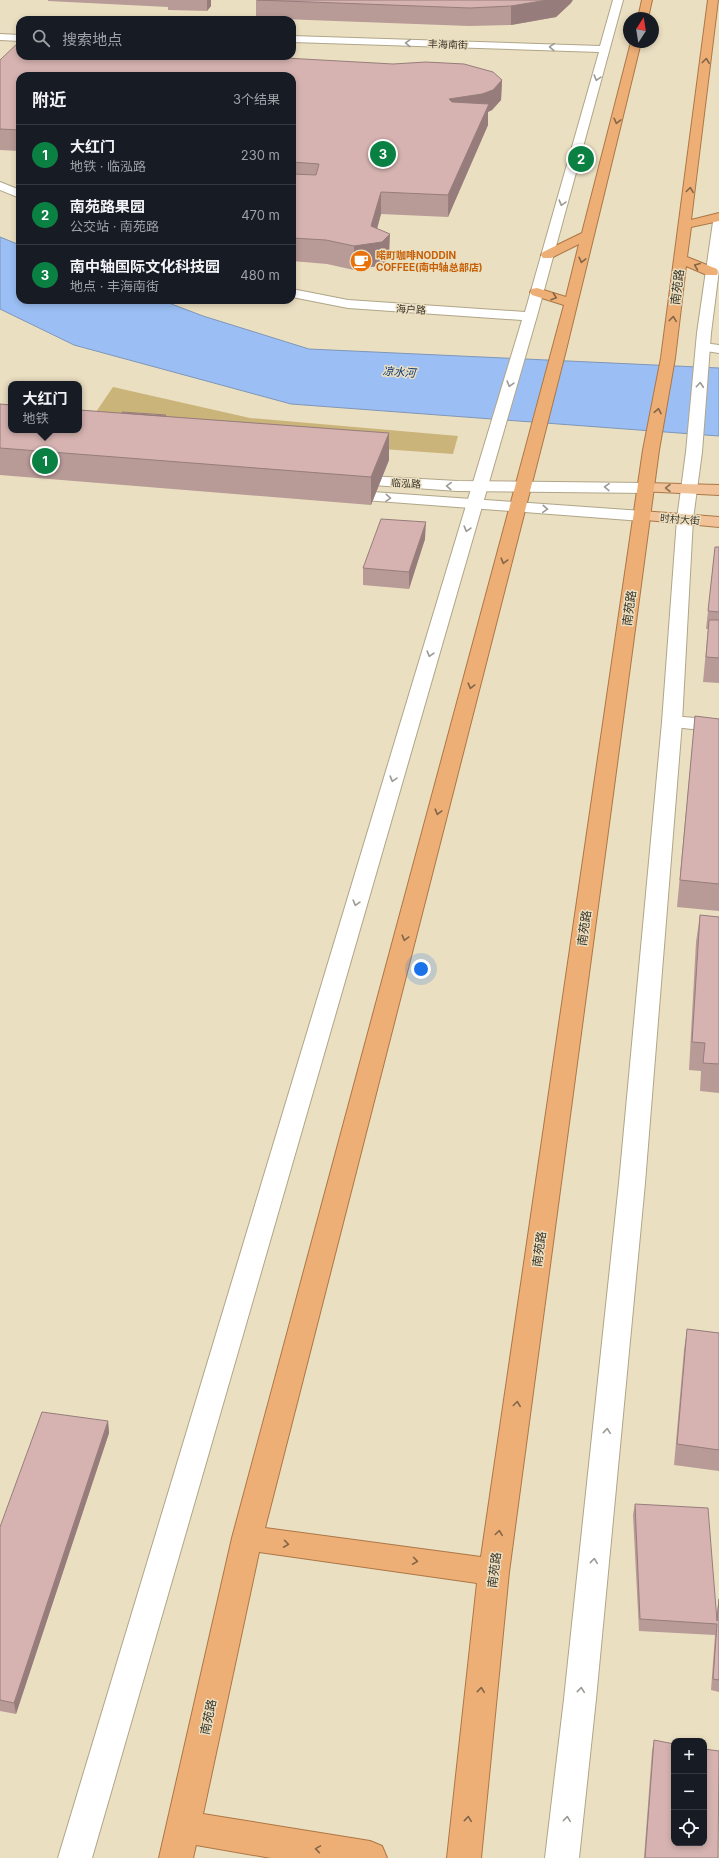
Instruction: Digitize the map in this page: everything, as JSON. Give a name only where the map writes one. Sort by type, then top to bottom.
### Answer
[{"type":"highway","points":[[644,12],[647,0]]},
{"type":"highway","name":"南苑路","points":[[464,1858],[494,1572],[651,450],[668,358],[715,14],[713,0]]},
{"type":"highway","name":"南苑路","points":[[180,1842],[247,1538],[521,497],[635,48]]},
{"type":"highway","points":[[685,226],[719,217]]},
{"type":"highway","points":[[547,255],[588,235]]},
{"type":"highway","points":[[681,259],[712,272]]},
{"type":"highway","points":[[537,292],[571,303]]},
{"type":"highway","points":[[247,1538],[494,1572]]},
{"type":"highway","points":[[180,1842],[370,1858]]},
{"type":"main road","points":[[646,488],[719,490]]},
{"type":"main road","name":"时村大街","points":[[642,516],[719,522]]},
{"type":"street","points":[[75,1858],[530,316],[618,0]]},
{"type":"street","points":[[0,30],[16,30]]},
{"type":"street","points":[[0,37],[16,38]]},
{"type":"street","name":"丰海南街","points":[[296,39],[604,53]]},
{"type":"street","name":"丰海南街","points":[[296,47],[604,53]]},
{"type":"street","points":[[0,186],[16,192]]},
{"type":"street","points":[[562,1858],[580,1699],[632,1183],[672,722],[685,519],[694,452],[703,347],[719,222]]},
{"type":"street","name":"海户路","points":[[296,294],[348,304],[530,316]]},
{"type":"street","points":[[703,347],[719,334]]},
{"type":"street","points":[[703,347],[719,349]]},
{"type":"street","name":"临泓路","points":[[339,479],[457,486],[477,495],[521,497],[646,488]]},
{"type":"street","name":"临泓路","points":[[328,494],[477,495],[521,497],[642,516]]},
{"type":"street","points":[[672,722],[719,726]]},
{"type":"shaded area","points":[[113,387],[250,418],[458,436],[453,454],[85,428]]},
{"type":"water","name":"凉水河","points":[[0,237],[16,243],[16,304],[172,304],[203,316],[309,349],[719,368],[719,436],[291,404],[74,345],[0,309]]},
{"type":"building","points":[[257,0],[547,0],[511,6],[470,8]]},
{"type":"building","points":[[16,45],[16,60],[296,60],[296,59],[393,64],[426,62],[464,64],[493,72],[502,80],[493,90],[482,94],[449,99],[452,102],[489,104],[448,195],[381,192],[371,226],[390,234],[382,242],[354,246],[326,240],[296,238],[296,174],[316,175],[319,164],[296,162],[296,72],[16,72],[16,130],[0,129],[0,60]]},
{"type":"building","points":[[0,404],[8,405],[8,433],[82,433],[82,410],[389,433],[371,477],[0,448]]},
{"type":"building","points":[[122,412],[166,415],[165,416]]},
{"type":"building","points":[[381,519],[426,522],[409,572],[363,568]]},
{"type":"building","points":[[715,547],[719,547],[719,612],[708,611]]},
{"type":"building","points":[[709,620],[719,620],[719,658],[706,657]]},
{"type":"building","points":[[695,716],[719,719],[719,884],[680,880]]},
{"type":"building","points":[[700,915],[719,917],[719,1064],[703,1063],[705,1043],[692,1042]]},
{"type":"building","points":[[687,1329],[719,1333],[719,1450],[677,1444]]},
{"type":"building","points":[[42,1412],[108,1421],[14,1703],[0,1700],[0,1527]]},
{"type":"building","points":[[635,1504],[708,1508],[717,1621],[719,1599],[719,1680],[713,1679],[717,1624],[640,1619]]},
{"type":"building","points":[[654,1740],[671,1743],[671,1846],[707,1846],[707,1749],[719,1751],[718,1858],[645,1858]]},
{"type":"place","name":"南中轴国际文化科技园","points":[[383,154]]},
{"type":"place","name":"南苑路果园","points":[[581,159]]},
{"type":"place","name":"喏町咖啡NODDIN COFFEE(南中轴总部店)","points":[[361,261]]},
{"type":"place","name":"大红门","points":[[45,461]]}]
